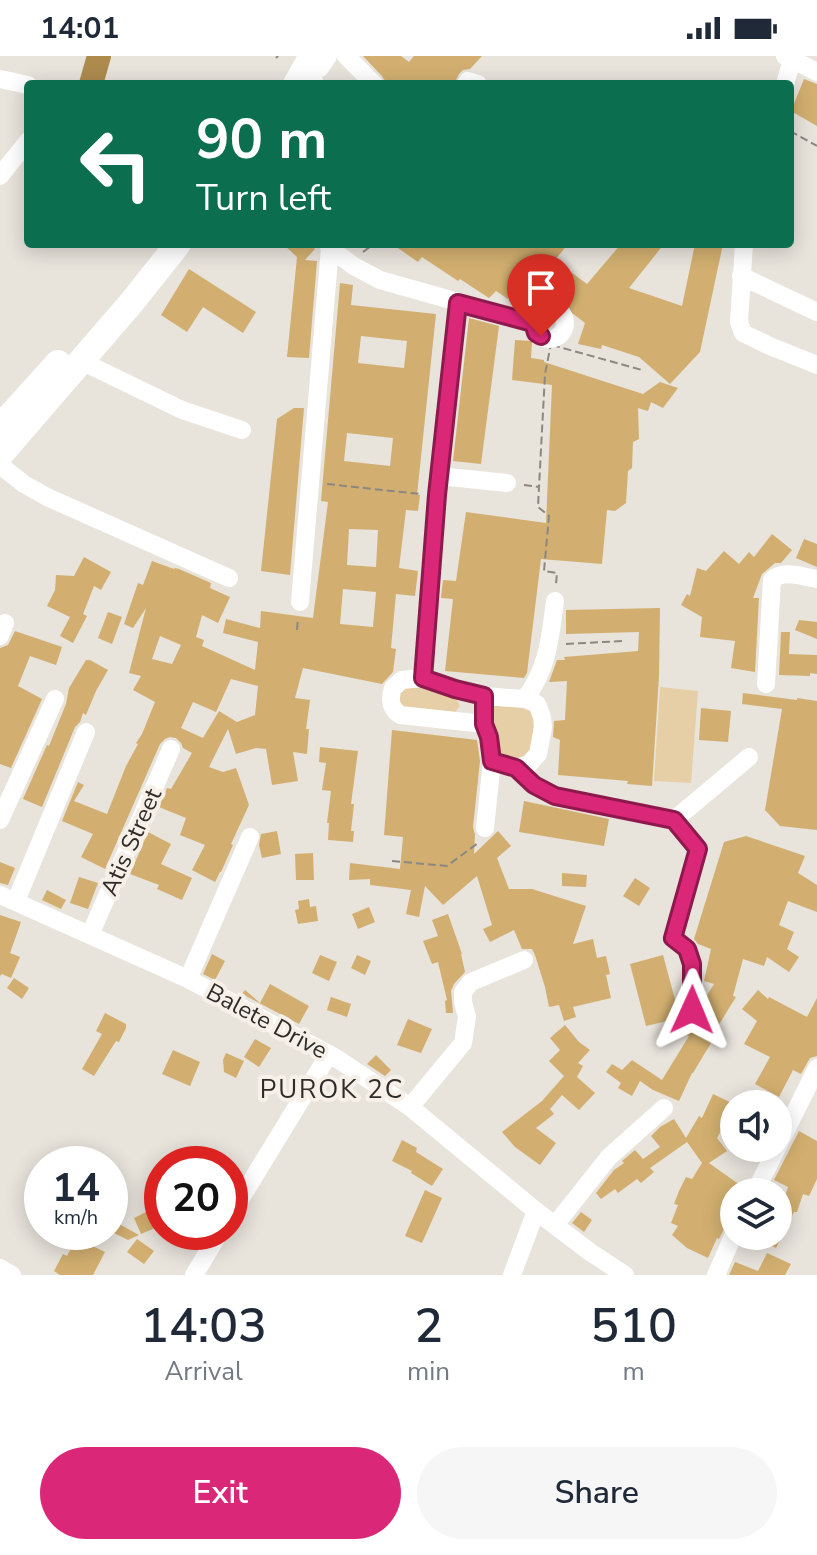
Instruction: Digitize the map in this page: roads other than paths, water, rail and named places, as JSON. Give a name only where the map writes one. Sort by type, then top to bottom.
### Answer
[{"type":"highway","points":[[0,427],[156,248]]},
{"type":"highway","points":[[0,455],[175,248]]},
{"type":"street","points":[[346,56],[370,80]]},
{"type":"street","points":[[786,80],[790,57],[817,72]]},
{"type":"street","points":[[0,79],[24,84]]},
{"type":"street","points":[[0,176],[24,146]]},
{"type":"street","points":[[300,602],[329,248]]},
{"type":"street","points":[[331,248],[352,265],[380,280],[532,329]]},
{"type":"street","points":[[744,248],[739,322],[743,333],[817,365]]},
{"type":"street","points":[[741,276],[817,312]]},
{"type":"street","points":[[423,678],[439,476],[458,303]]},
{"type":"street","points":[[81,361],[182,410],[242,430]]},
{"type":"street","points":[[0,465],[47,497],[229,578]]},
{"type":"street","points":[[439,476],[507,483]]},
{"type":"street","points":[[766,684],[772,580],[786,574],[817,579]]},
{"type":"street","points":[[525,699],[538,682],[549,645],[555,601]]},
{"type":"street","points":[[484,724],[400,715],[393,710],[391,696],[395,684],[402,680],[423,678],[484,696],[525,699],[537,704],[543,727],[538,754],[529,764],[516,768]]},
{"type":"street","points":[[484,696],[484,724],[492,761],[485,828]]},
{"type":"street","points":[[0,820],[55,699]]},
{"type":"street","points":[[5,901],[86,732]]},
{"type":"street","name":"Atis Street","points":[[90,935],[171,749]]},
{"type":"street","points":[[674,820],[749,757]]},
{"type":"street","points":[[492,761],[516,768],[534,785],[555,796],[674,820],[698,849],[673,938],[687,949],[692,964],[692,1010]]},
{"type":"street","points":[[188,979],[250,837]]},
{"type":"street","name":"Balete Drive","points":[[5,901],[188,979],[329,1054],[410,1107],[536,1211],[625,1275]]},
{"type":"street","points":[[410,1107],[463,1043],[467,1017],[462,996],[465,988],[471,982],[524,960]]},
{"type":"street","points":[[248,1187],[329,1054]]},
{"type":"street","points":[[792,1119],[817,1068]]},
{"type":"street","points":[[555,1225],[609,1157],[664,1108]]},
{"type":"street","points":[[512,1275],[536,1211]]},
{"type":"street","points":[[194,1275],[209,1250]]},
{"type":"street","points":[[716,1275],[727,1250]]},
{"type":"street","points":[[0,1268],[12,1275]]},
{"type":"waterway","points":[[92,80],[99,56]]},
{"type":"district","name":"PUROK 2C","points":[[332,1089]]}]
